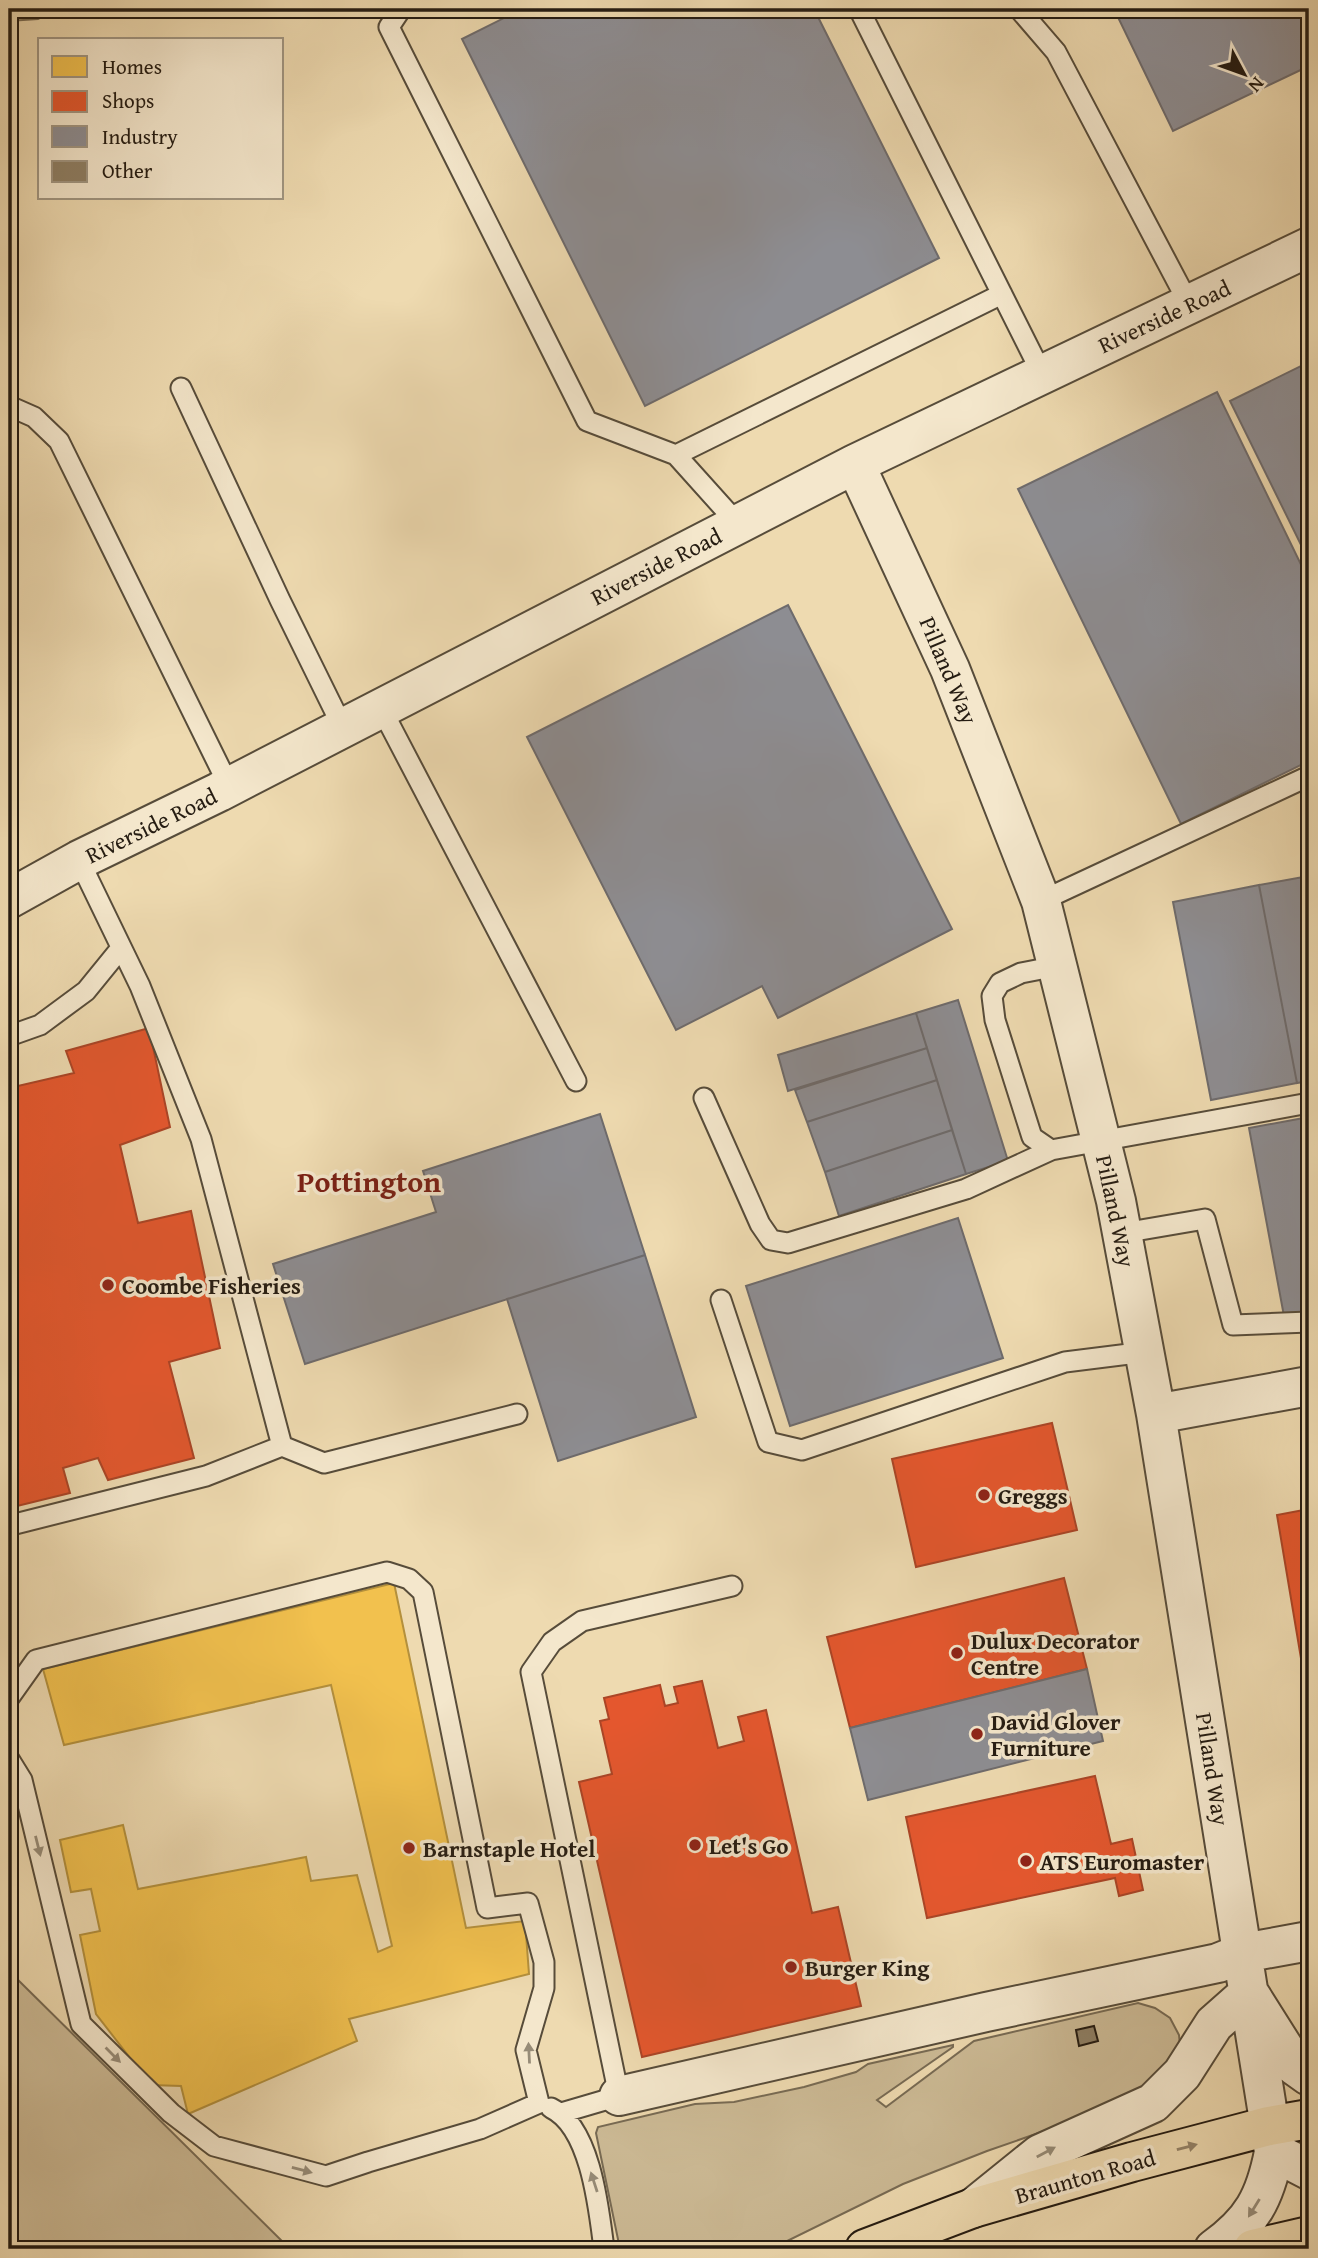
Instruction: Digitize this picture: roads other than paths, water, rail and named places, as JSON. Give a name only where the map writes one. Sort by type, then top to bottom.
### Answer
[{"type":"main road","name":"Braunton Road","points":[[865,2249],[973,2208],[1132,2162],[1271,2139],[1309,2119]]},
{"type":"main road","points":[[1253,2249],[1309,2236]]},
{"type":"street","name":"Riverside Road","points":[[9,899],[79,860],[343,728],[855,464],[1309,247]]},
{"type":"street","name":"Pilland Way","points":[[855,464],[950,668],[1041,901],[1123,1233],[1156,1413],[1271,2139],[1269,2178],[1257,2207],[1234,2235],[1214,2249]]},
{"type":"street","points":[[1156,1413],[1309,1386]]},
{"type":"street","points":[[619,2096],[986,2012],[1218,1963],[1243,1953],[1309,1941]]},
{"type":"street","name":"Pilland Way","points":[[1249,1993],[1295,2066],[1309,2076]]},
{"type":"street","points":[[973,2208],[1040,2154],[1153,2103],[1182,2074],[1213,2024],[1249,1993]]},
{"type":"street","points":[[1271,2139],[1309,2171]]},
{"type":"lane","points":[[401,9],[389,27],[587,421],[676,455],[738,524]]},
{"type":"lane","points":[[859,9],[1042,374]]},
{"type":"lane","points":[[1019,9],[1056,52],[1189,304]]},
{"type":"lane","points":[[676,455],[1002,293]]},
{"type":"lane","points":[[181,388],[343,728]]},
{"type":"lane","points":[[9,406],[34,417],[59,441],[229,786]]},
{"type":"lane","points":[[381,708],[576,1081]]},
{"type":"lane","points":[[1041,901],[1309,776]]},
{"type":"lane","points":[[79,860],[140,986],[201,1139],[282,1446]]},
{"type":"lane","points":[[9,1036],[40,1025],[86,991],[121,948]]},
{"type":"lane","points":[[1051,1150],[1032,1137],[995,1020],[992,996],[1000,983],[1021,973],[1057,966]]},
{"type":"lane","points":[[704,1098],[760,1224],[771,1240],[788,1243],[966,1189],[1051,1150],[1309,1103]]},
{"type":"lane","points":[[1123,1233],[1205,1219],[1233,1325],[1309,1322]]},
{"type":"lane","points":[[721,1300],[768,1442],[802,1450],[1065,1362],[1145,1352]]},
{"type":"lane","points":[[9,1524],[206,1476],[282,1446],[324,1464],[516,1414]]},
{"type":"lane","points":[[9,1698],[36,1660],[387,1572],[409,1579],[423,1592],[487,1908],[528,1903],[544,1962],[544,1987],[526,2050],[539,2103]]},
{"type":"lane","points":[[561,2113],[619,2096],[531,1672],[552,1642],[582,1621],[732,1586]]},
{"type":"lane","points":[[9,1759],[22,1780],[81,2024],[171,2113],[214,2146],[326,2176],[480,2129],[539,2103],[561,2113],[580,2141],[597,2192],[604,2249]]},
{"type":"place","name":"Coombe Fisheries","points":[[108,1285]]},
{"type":"place","name":"Greggs","points":[[984,1495]]},
{"type":"place","name":"Dulux Decorator Centre","points":[[957,1653]]},
{"type":"place","name":"David Glover Furniture","points":[[977,1734]]},
{"type":"place","name":"Let's Go","points":[[695,1845]]},
{"type":"place","name":"Barnstaple Hotel","points":[[409,1848]]},
{"type":"place","name":"ATS Euromaster","points":[[1026,1861]]},
{"type":"place","name":"Burger King","points":[[791,1967]]},
{"type":"district","name":"Pottington","points":[[369,1181]]}]
